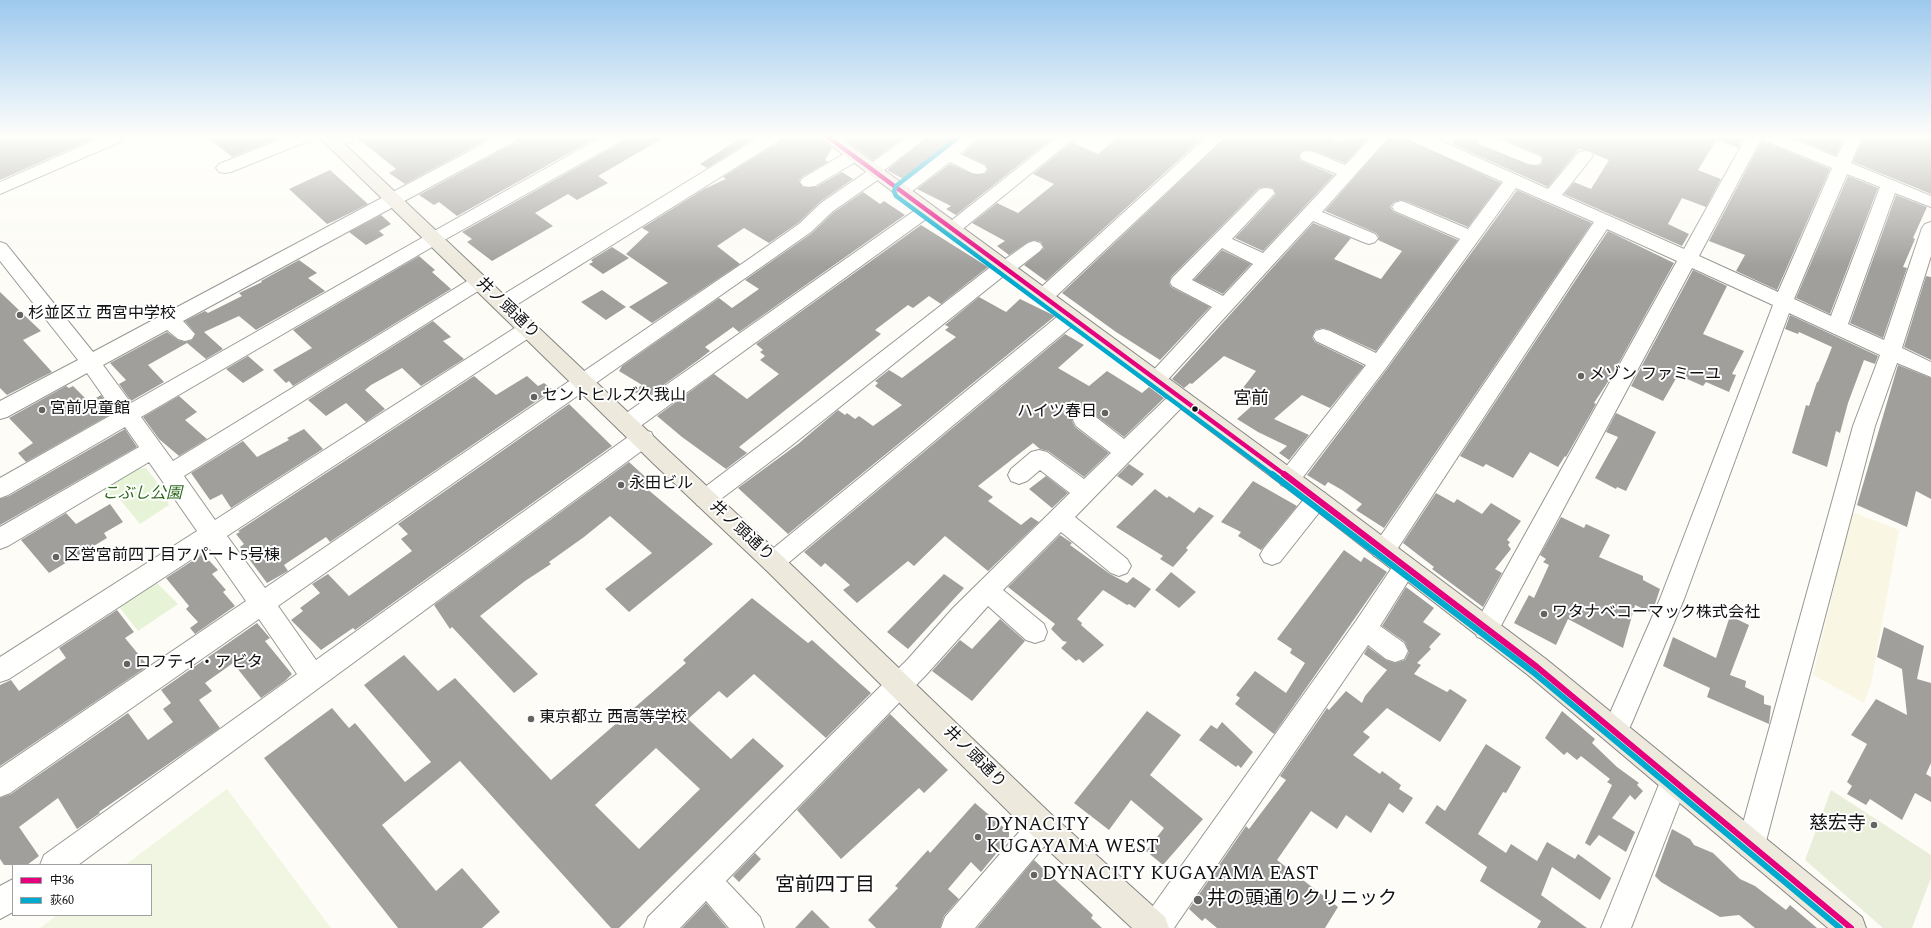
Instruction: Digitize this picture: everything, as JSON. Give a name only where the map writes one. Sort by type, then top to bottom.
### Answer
[{"type":"main road","name":"井ノ頭通り","points":[[374,180],[392,200],[503,304],[900,684],[1043,826],[1155,928]]},
{"type":"main road","points":[[886,180],[953,228],[1289,478],[1537,668],[1851,928]]},
{"type":"street","points":[[0,188],[17,180]]},
{"type":"street","points":[[0,411],[429,180]]},
{"type":"street","points":[[0,489],[433,239],[538,180]]},
{"type":"street","points":[[503,304],[702,180]]},
{"type":"street","points":[[0,784],[800,232],[827,207],[864,180]]},
{"type":"street","points":[[901,191],[915,180]]},
{"type":"street","points":[[953,228],[1013,180]]},
{"type":"street","points":[[1044,296],[1170,180]]},
{"type":"street","points":[[1156,380],[1342,180]]},
{"type":"street","points":[[1289,478],[1379,364],[1513,180]]},
{"type":"street","points":[[1514,180],[1604,220],[1931,370]]},
{"type":"street","points":[[1551,196],[1564,180]]},
{"type":"street","points":[[1486,629],[1730,180]]},
{"type":"street","points":[[1620,720],[1672,600],[1783,303],[1835,180]]},
{"type":"street","points":[[1877,180],[1931,202]]},
{"type":"street","points":[[1837,327],[1889,185]]},
{"type":"street","points":[[1225,306],[1179,282],[1266,193]]},
{"type":"street","points":[[1401,206],[1471,237]]},
{"type":"street","points":[[55,864],[314,676],[927,210]]},
{"type":"street","points":[[1311,214],[1369,238]]},
{"type":"street","points":[[1382,549],[1390,541],[1604,220]]},
{"type":"street","points":[[1751,845],[1864,426],[1891,351],[1931,228]]},
{"type":"street","points":[[1220,240],[1265,262]]},
{"type":"street","points":[[705,499],[1005,267],[1034,247]]},
{"type":"street","points":[[0,248],[91,362],[171,473],[261,604],[314,676]]},
{"type":"street","points":[[272,265],[288,278]]},
{"type":"street","points":[[171,473],[479,282]]},
{"type":"street","points":[[773,562],[1070,316]]},
{"type":"street","points":[[169,320],[185,334]]},
{"type":"street","points":[[0,671],[528,329]]},
{"type":"street","points":[[1323,336],[1379,364]]},
{"type":"street","points":[[659,928],[900,684],[987,591],[1180,398]]},
{"type":"street","points":[[1084,420],[1125,452]]},
{"type":"street","points":[[0,539],[153,449]]},
{"type":"street","points":[[1019,475],[1039,458],[1085,492]]},
{"type":"street","points":[[1272,555],[1317,499]]},
{"type":"street","points":[[1059,518],[1119,566]]},
{"type":"street","points":[[1155,928],[1366,629],[1405,567]]},
{"type":"street","points":[[987,591],[1034,632]]},
{"type":"street","points":[[1366,629],[1395,651]]},
{"type":"street","points":[[1616,928],[1674,781]]},
{"type":"street","points":[[956,928],[1043,826]]},
{"type":"street","points":[[706,880],[749,928]]},
{"type":"street","points":[[0,904],[12,895]]},
{"type":"shaded area","points":[[1852,512],[1899,530],[1871,684],[1864,703],[1813,675]]},
{"type":"green space","name":"こぶし公園","points":[[146,468],[163,490],[169,505],[140,524],[118,497],[112,500],[101,488],[136,469]]},
{"type":"green space","points":[[153,579],[178,604],[138,631],[116,603]]},
{"type":"green space","points":[[227,789],[331,928],[40,928],[56,916],[152,916],[152,864],[126,864]]},
{"type":"green space","points":[[1831,790],[1931,855],[1931,878],[1912,928],[1883,928],[1805,860]]},
{"type":"building","points":[[308,180],[342,180],[368,204],[327,224],[289,189]]},
{"type":"building","points":[[400,180],[412,180],[405,184]]},
{"type":"building","points":[[446,180],[521,180],[457,216],[439,202],[434,205],[419,195]]},
{"type":"building","points":[[554,180],[604,180],[608,183],[577,200],[568,194],[535,213],[553,226],[492,261],[467,242],[472,239],[462,232]]},
{"type":"building","points":[[723,180],[800,180],[803,187],[816,187],[828,180],[851,180],[820,202],[798,223],[769,243],[744,228],[717,246],[740,264],[652,323],[629,307],[668,283],[626,254],[649,232],[642,228],[704,189]]},
{"type":"building","points":[[928,180],[1000,180],[956,215],[946,209],[951,206],[917,189]]},
{"type":"building","points":[[1046,180],[1156,180],[1046,281],[1024,265],[1044,248],[1041,242],[1034,240],[1028,242],[1009,255],[997,246],[1005,241],[972,223],[997,203],[1018,213],[1054,184]]},
{"type":"building","points":[[1180,180],[1329,180],[1263,251],[1235,238],[1276,194],[1273,188],[1259,188],[1171,277],[1169,283],[1171,287],[1210,307],[1160,360],[1116,332],[1062,293]]},
{"type":"building","points":[[1352,180],[1495,180],[1501,183],[1468,227],[1401,200],[1394,202],[1390,207],[1394,212],[1458,240],[1376,351],[1330,330],[1323,328],[1315,330],[1312,337],[1315,342],[1364,366],[1330,408],[1302,395],[1274,419],[1309,435],[1289,460],[1279,453],[1287,446],[1258,432],[1237,419],[1254,404],[1239,393],[1256,371],[1224,356],[1192,384],[1190,383],[1184,388],[1172,379],[1313,223],[1351,238],[1334,259],[1381,279],[1402,251],[1378,240],[1379,237],[1376,233],[1325,211]]},
{"type":"building","points":[[1533,180],[1553,180],[1548,187]]},
{"type":"building","points":[[1596,180],[1720,180],[1706,207],[1682,198],[1668,224],[1689,234],[1682,246],[1564,194],[1574,182],[1591,189]]},
{"type":"building","points":[[1741,180],[1825,180],[1777,290],[1736,271],[1745,255],[1709,241]]},
{"type":"building","points":[[1846,180],[1859,180],[1878,188],[1830,314],[1796,298]]},
{"type":"building","points":[[1898,180],[1931,180],[1931,194]]},
{"type":"building","points":[[1517,190],[1592,223],[1384,528],[1356,510],[1362,504],[1342,490],[1328,482],[1325,486],[1307,475],[1387,369]]},
{"type":"building","points":[[863,192],[880,204],[884,201],[905,215],[739,332],[733,327],[705,347],[710,351],[644,399],[633,391],[642,385],[619,371],[622,366],[719,298],[732,308],[759,289],[745,280],[812,233],[834,212]]},
{"type":"building","points":[[1896,195],[1927,207],[1913,238],[1915,239],[1903,267],[1907,268],[1883,338],[1850,323]]},
{"type":"building","points":[[381,215],[391,224],[379,231],[384,235],[366,245],[349,232]]},
{"type":"building","points":[[921,225],[988,267],[941,304],[929,296],[913,308],[908,305],[875,330],[881,334],[739,447],[747,453],[726,469],[682,437],[657,416],[714,374],[747,399],[779,374],[760,360],[765,356],[760,352],[763,350],[756,344]]},
{"type":"building","points":[[1608,231],[1674,263],[1611,377],[1594,403],[1596,404],[1566,457],[1565,456],[1558,467],[1530,452],[1513,478],[1486,464],[1483,467],[1460,456]]},
{"type":"building","points":[[612,247],[629,258],[603,274],[589,264],[593,262],[591,260]]},
{"type":"building","points":[[1222,250],[1251,264],[1223,294],[1194,280]]},
{"type":"building","points":[[419,256],[435,270],[432,272],[451,289],[293,386],[289,381],[286,383],[273,370],[312,348],[293,330]]},
{"type":"building","points":[[299,260],[317,273],[308,278],[325,291],[256,330],[239,316],[204,332],[223,349],[206,359],[187,343],[148,365],[164,382],[131,401],[119,384],[126,380],[110,363],[167,332],[178,340],[185,342],[192,340],[196,334],[185,321],[205,311],[208,313],[242,296],[239,293],[262,282],[261,281]]},
{"type":"building","points":[[1693,270],[1727,286],[1703,334],[1744,351],[1732,374],[1736,375],[1729,392],[1706,382],[1703,386],[1678,375],[1663,401],[1631,386]]},
{"type":"building","points":[[1926,276],[1931,277],[1931,360],[1904,347]]},
{"type":"building","points":[[602,290],[626,307],[606,320],[581,302]]},
{"type":"building","points":[[0,292],[41,331],[23,340],[52,372],[7,395],[0,388]]},
{"type":"building","points":[[979,297],[1006,312],[1020,299],[1055,316],[788,534],[738,488],[798,444],[838,410],[845,415],[847,413],[855,419],[859,416],[873,426],[902,405],[875,386],[878,383],[875,381],[889,370],[902,378],[956,337],[945,330],[949,327],[945,325]]},
{"type":"building","points":[[1790,315],[1878,356],[1875,364],[1864,360],[1848,403],[1840,433],[1836,431],[1827,467],[1792,453],[1806,405],[1809,406],[1817,382],[1832,347],[1799,332],[1798,334],[1785,329]]},
{"type":"building","points":[[433,321],[451,337],[443,341],[464,359],[421,386],[402,368],[371,385],[365,390],[385,409],[366,422],[346,403],[326,416],[308,400]]},
{"type":"building","points":[[1065,334],[1084,345],[1058,368],[1089,386],[1107,371],[1142,393],[1149,387],[1164,398],[1124,437],[1092,413],[1084,411],[1075,413],[1072,421],[1075,427],[1109,453],[1084,477],[1048,451],[1040,449],[1033,443],[978,486],[993,497],[988,501],[1021,525],[1031,517],[1039,522],[988,571],[945,536],[914,566],[908,561],[857,603],[843,590],[850,585],[825,563],[821,567],[804,552]]},
{"type":"building","points":[[248,356],[264,370],[243,383],[226,369]]},
{"type":"building","points":[[1898,365],[1931,378],[1931,499],[1916,491],[1907,527],[1857,505]]},
{"type":"building","points":[[474,376],[496,395],[527,376],[538,386],[544,383],[553,390],[330,542],[326,537],[284,565],[288,571],[267,583],[240,547],[244,544],[236,534],[240,532],[238,531]]},
{"type":"building","points":[[66,386],[69,388],[73,386],[89,402],[101,395],[113,413],[26,462],[18,453],[33,443],[9,418]]},
{"type":"building","points":[[179,396],[197,412],[185,420],[207,439],[179,456],[159,439],[143,417]]},
{"type":"building","points":[[569,404],[612,446],[355,630],[353,628],[321,650],[291,620],[303,611],[300,608],[320,593],[312,584],[328,574],[349,596],[412,551],[401,539],[408,534],[398,524]]},
{"type":"building","points":[[1616,413],[1656,432],[1626,491],[1617,487],[1616,489],[1595,478],[1618,437],[1606,432]]},
{"type":"building","points":[[125,429],[137,447],[0,525],[0,499],[9,496]]},
{"type":"building","points":[[304,429],[323,449],[231,508],[222,494],[210,500],[191,473],[243,441],[257,457],[289,440],[287,438]]},
{"type":"building","points":[[629,462],[652,483],[646,488],[713,544],[629,612],[605,589],[652,553],[610,516],[549,562],[551,564],[525,581],[480,616],[538,674],[514,693],[452,627],[450,629],[434,605]]},
{"type":"building","points":[[1129,464],[1144,474],[1132,486],[1117,476]]},
{"type":"building","points":[[1046,476],[1068,493],[1052,508],[1029,489]]},
{"type":"building","points":[[1253,481],[1297,506],[1261,550],[1238,536],[1241,532],[1221,522]]},
{"type":"building","points":[[1155,489],[1167,498],[1169,496],[1194,513],[1199,507],[1214,516],[1186,548],[1188,550],[1173,567],[1160,559],[1163,556],[1116,527]]},
{"type":"building","points":[[1436,493],[1454,503],[1457,499],[1482,514],[1491,503],[1521,521],[1507,540],[1510,542],[1508,545],[1511,549],[1495,569],[1502,573],[1483,607],[1432,569],[1434,567],[1403,543]]},
{"type":"building","name":"区営宮前四丁目アパート5号棟","points":[[110,504],[123,522],[104,533],[107,538],[49,573],[21,540],[66,513],[76,524]]},
{"type":"building","points":[[1561,517],[1584,528],[1586,524],[1610,535],[1599,557],[1643,576],[1643,580],[1660,589],[1652,613],[1635,605],[1623,648],[1568,619],[1556,645],[1514,623],[1529,595],[1534,598],[1549,565],[1543,562],[1546,559],[1540,555]]},
{"type":"building","points":[[1060,535],[1072,543],[1070,545],[1110,574],[1127,583],[1133,577],[1151,589],[1135,608],[1129,604],[1127,605],[1103,590],[1077,619],[1082,623],[1081,625],[1104,645],[1083,663],[1079,659],[1076,661],[1061,648],[1067,642],[1063,641],[1051,629],[1055,624],[1008,587]]},
{"type":"building","points":[[1344,550],[1361,562],[1364,557],[1387,572],[1274,734],[1235,704],[1240,698],[1236,695],[1255,671],[1286,693],[1305,663],[1290,653],[1292,649],[1277,639]]},
{"type":"building","points":[[203,554],[218,570],[212,574],[226,590],[223,592],[235,606],[195,634],[190,628],[198,622],[186,609],[189,606],[166,578]]},
{"type":"building","points":[[1171,572],[1196,592],[1179,608],[1155,590]]},
{"type":"building","points":[[944,574],[964,588],[908,649],[887,632]]},
{"type":"building","points":[[1406,587],[1434,608],[1423,622],[1441,634],[1429,647],[1431,649],[1417,663],[1421,665],[1414,674],[1447,692],[1450,689],[1467,700],[1440,742],[1387,708],[1363,732],[1370,737],[1353,755],[1380,774],[1382,771],[1401,785],[1399,789],[1413,798],[1403,813],[1389,803],[1371,833],[1346,815],[1337,829],[1311,811],[1277,860],[1338,907],[1325,928],[1217,928],[1205,918],[1202,921],[1189,909],[1246,826],[1249,829],[1286,780],[1280,776],[1327,708],[1329,710],[1346,691],[1362,703],[1365,696],[1387,670],[1364,654],[1368,647],[1386,660],[1395,663],[1405,660],[1409,652],[1405,642],[1382,626]]},
{"type":"building","points":[[752,598],[808,643],[812,640],[871,693],[826,738],[754,674],[727,698],[719,691],[688,719],[731,759],[753,738],[784,766],[619,928],[611,928],[460,761],[382,825],[436,891],[462,868],[500,912],[482,928],[398,928],[264,758],[332,708],[349,728],[355,723],[405,782],[431,762],[364,685],[404,655],[438,691],[455,678],[551,780],[686,663],[683,660]],"holes":[[[656,748],[700,789],[639,849],[595,805]]]},
{"type":"building","points":[[117,610],[134,632],[125,638],[148,666],[0,766],[0,685],[11,680],[19,691],[66,658],[59,648]]},
{"type":"building","points":[[1730,616],[1749,625],[1730,675],[1746,681],[1745,687],[1764,696],[1764,704],[1771,706],[1769,724],[1707,697],[1710,688],[1663,666],[1673,637],[1716,658]]},
{"type":"building","points":[[1000,619],[1025,641],[972,701],[932,671],[960,640],[972,649]]},
{"type":"building","points":[[257,623],[270,638],[265,641],[292,674],[285,681],[261,698],[233,663],[205,683],[212,691],[199,700],[220,728],[77,829],[58,798],[19,827],[39,856],[28,864],[4,865],[0,859],[0,798],[11,794],[128,713],[148,740],[173,722],[163,709],[171,703],[161,690]]},
{"type":"building","points":[[1884,627],[1924,646],[1917,679],[1931,683],[1931,763],[1926,774],[1931,777],[1931,802],[1915,793],[1902,820],[1870,799],[1866,805],[1847,794],[1852,786],[1847,782],[1867,744],[1851,735],[1876,699],[1907,715],[1902,669],[1877,657]]},
{"type":"building","points":[[1147,711],[1181,735],[1150,775],[1203,819],[1163,865],[1146,851],[1164,828],[1131,800],[1109,830],[1074,803]]},
{"type":"building","points":[[1562,711],[1595,739],[1592,743],[1617,767],[1639,783],[1637,785],[1643,791],[1635,800],[1630,795],[1612,818],[1635,832],[1626,852],[1599,835],[1590,846],[1585,843],[1612,785],[1607,782],[1610,779],[1581,756],[1577,760],[1567,752],[1564,755],[1545,738]]},
{"type":"building","points":[[890,714],[948,770],[924,793],[919,788],[841,859],[797,810]]},
{"type":"building","points":[[1222,722],[1253,752],[1241,768],[1238,765],[1236,767],[1199,740],[1211,725],[1217,729]]},
{"type":"building","points":[[1486,744],[1521,767],[1506,793],[1503,792],[1478,834],[1506,853],[1511,844],[1537,861],[1547,842],[1575,859],[1578,854],[1611,878],[1600,900],[1552,867],[1541,895],[1587,928],[1537,928],[1541,921],[1480,881],[1487,867],[1425,823],[1437,805],[1445,811]]},
{"type":"building","points":[[975,803],[1009,832],[1009,838],[981,872],[971,862],[948,889],[959,899],[944,916],[940,928],[876,928],[868,920],[898,888],[895,886],[928,850],[930,853]]},
{"type":"building","points":[[1672,829],[1690,839],[1694,845],[1713,853],[1740,879],[1755,886],[1786,910],[1790,905],[1817,928],[1755,928],[1739,915],[1720,917],[1661,882],[1655,876]]},
{"type":"building","points":[[755,853],[761,859],[739,882],[733,876]]},
{"type":"building","name":"DYNACITY KUGAYAMA EAST","points":[[1034,860],[1093,915],[1091,918],[1102,928],[977,928]]},
{"type":"building","points":[[706,903],[727,928],[682,928]]},
{"type":"building","points":[[812,910],[830,928],[795,928]]},
{"type":"transit line","name":"中36","points":[[886,180],[1317,499],[1537,667],[1851,928]]},
{"type":"transit line","name":"荻60","points":[[903,180],[896,186],[894,191],[896,196],[1313,505],[1533,672],[1840,928]]},
{"type":"place","name":"杉並区立 西宮中学校","points":[[20,315]]},
{"type":"place","name":"メゾン ファミーユ","points":[[1581,376]]},
{"type":"place","name":"セントヒルズ久我山","points":[[534,397]]},
{"type":"place","name":"宮前児童館","points":[[42,410]]},
{"type":"place","name":"ハイツ春日","points":[[1105,413]]},
{"type":"place","name":"永田ビル","points":[[621,485]]},
{"type":"place","name":"区営宮前四丁目アパート5号棟","points":[[56,557]]},
{"type":"place","name":"ワタナベコーマック株式会社","points":[[1544,614]]},
{"type":"place","name":"ロフティ・アビタ","points":[[127,664]]},
{"type":"place","name":"東京都立 西高等学校","points":[[531,719]]},
{"type":"place","name":"慈宏寺","points":[[1874,825]]},
{"type":"place","name":"DYNACITY KUGAYAMA WEST","points":[[978,837]]},
{"type":"place","name":"DYNACITY KUGAYAMA EAST","points":[[1034,875]]},
{"type":"place","name":"井の頭通りクリニック","points":[[1198,900]]},
{"type":"district","name":"宮前","points":[[1251,400]]},
{"type":"district","name":"宮前四丁目","points":[[825,887]]}]
